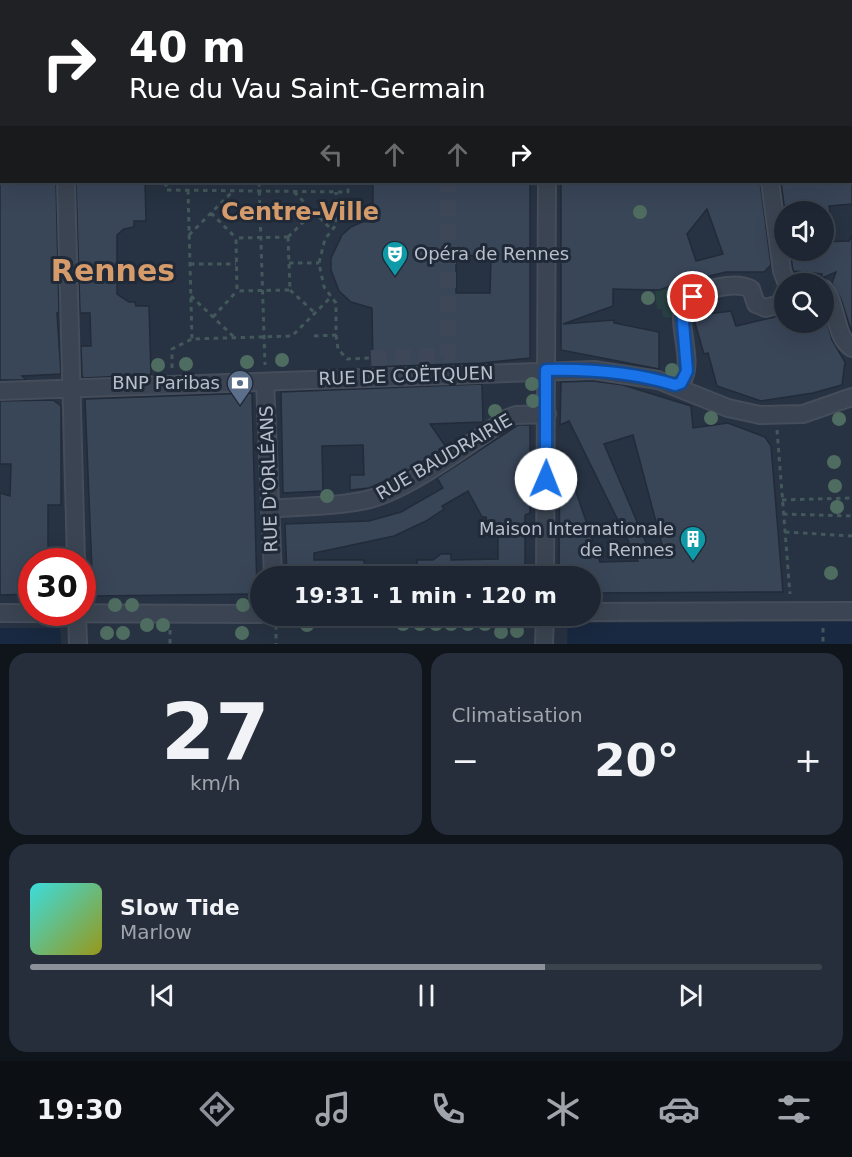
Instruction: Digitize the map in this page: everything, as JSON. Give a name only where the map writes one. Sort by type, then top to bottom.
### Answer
[{"type":"street","points":[[66,183],[76,548]]},
{"type":"street","points":[[545,566],[547,183]]},
{"type":"street","points":[[770,183],[782,273]]},
{"type":"street","points":[[675,385],[681,383],[687,371],[682,310],[687,300],[727,286],[746,286],[751,289],[756,304],[761,307],[774,303]]},
{"type":"street","points":[[834,308],[845,342],[852,348]]},
{"type":"street","name":"RUE DE COËTQUEN","points":[[0,391],[594,369],[626,373],[675,385],[728,408],[776,416],[803,414],[852,398]]},
{"type":"street","name":"RUE D'ORLÉANS","points":[[265,382],[273,566]]},
{"type":"street","name":"RUE BAUDRAIRIE","points":[[270,509],[350,502],[380,496],[435,465],[508,418],[516,415],[547,414]]},
{"type":"street","points":[[601,612],[852,611]]},
{"type":"street","points":[[96,612],[250,614]]},
{"type":"street","points":[[0,613],[18,613]]},
{"type":"street","points":[[77,626],[78,644]]},
{"type":"street","points":[[544,644],[545,626]]},
{"type":"path","points":[[166,183],[166,190],[336,192],[348,192],[348,183]]},
{"type":"path","points":[[259,183],[265,361]]},
{"type":"path","points":[[188,190],[192,339]]},
{"type":"path","points":[[189,235],[234,190]]},
{"type":"path","points":[[293,191],[331,229]]},
{"type":"path","points":[[336,192],[336,225],[331,229],[321,250],[320,276],[330,298],[336,303],[338,350],[347,359],[371,358]]},
{"type":"path","points":[[236,238],[288,237],[314,212]]},
{"type":"path","points":[[211,213],[236,238],[237,264],[237,291],[213,317]]},
{"type":"path","points":[[288,237],[290,290]]},
{"type":"path","points":[[289,263],[320,263]]},
{"type":"path","points":[[190,264],[237,264]]},
{"type":"path","points":[[237,291],[290,290],[315,313]]},
{"type":"path","points":[[191,297],[235,338]]},
{"type":"path","points":[[173,386],[172,349],[192,339],[292,336],[330,298]]},
{"type":"path","points":[[314,336],[336,335]]},
{"type":"path","points":[[776,416],[790,596],[800,597]]},
{"type":"path","points":[[783,500],[852,498]]},
{"type":"path","points":[[783,514],[852,516]]},
{"type":"path","points":[[785,532],[852,536]]},
{"type":"path","points":[[170,622],[170,644]]},
{"type":"path","points":[[823,622],[823,644]]},
{"type":"path","points":[[276,626],[276,644]]},
{"type":"green space","points":[[676,284],[681,299],[673,301],[672,318],[663,317],[662,309],[657,309],[655,291]]},
{"type":"water","points":[[852,622],[852,644],[567,644],[568,626],[601,626],[601,623]]},
{"type":"water","points":[[0,628],[60,628],[61,644],[0,644]]},
{"type":"building","points":[[0,183],[56,183],[59,313],[57,313],[61,374],[22,376],[26,380],[0,380]]},
{"type":"building","points":[[76,183],[145,183],[146,221],[134,221],[134,227],[124,229],[117,235],[117,294],[129,302],[135,302],[136,306],[149,306],[151,374],[83,378],[81,346],[91,346],[90,313],[80,313]]},
{"type":"building","name":"Opéra de Rennes","points":[[373,183],[530,183],[530,358],[482,363],[373,367],[372,308],[351,302],[339,291],[331,270],[331,258],[342,235],[351,227],[362,222],[373,221]],"holes":[[[456,255],[491,256],[490,293],[456,293]]]},
{"type":"building","points":[[561,183],[760,183],[771,265],[764,272],[726,272],[701,278],[700,276],[659,290],[613,289],[613,306],[563,324],[614,320],[614,323],[659,332],[659,369],[561,350]],"holes":[[[707,209],[723,254],[696,261],[687,234]]]},
{"type":"building","points":[[781,183],[852,183],[852,204],[834,206],[834,201],[784,201]]},
{"type":"building","points":[[852,236],[852,333],[841,299],[834,287],[836,272],[793,271],[792,261],[834,261],[834,242],[849,241]]},
{"type":"building","points":[[731,311],[736,326],[774,317],[774,333],[830,333],[845,362],[842,385],[813,393],[761,401],[717,386],[708,353],[704,354],[693,316]]},
{"type":"building","points":[[593,381],[623,385],[691,406],[693,428],[728,423],[765,437],[771,446],[783,592],[601,593],[601,566],[559,566],[560,451],[562,451],[600,562],[638,561],[569,421],[560,425],[561,382]],"holes":[[[633,435],[664,552],[652,557],[604,444]]]},
{"type":"building","points":[[482,384],[483,422],[430,424],[446,447],[404,473],[369,488],[350,490],[350,475],[364,475],[363,445],[322,446],[323,491],[283,493],[281,392]]},
{"type":"building","points":[[252,393],[256,566],[250,566],[250,594],[96,596],[96,548],[91,548],[85,399]]},
{"type":"building","points":[[53,400],[61,406],[61,505],[48,505],[48,548],[18,548],[18,594],[0,595],[0,493],[10,496],[11,464],[0,464],[0,401]]},
{"type":"building","points":[[518,425],[530,425],[530,513],[525,515],[525,566],[417,566],[417,560],[433,560],[441,554],[451,554],[451,560],[498,559],[498,529],[489,529],[486,517],[482,517],[468,491],[442,506],[444,509],[426,521],[394,536],[314,553],[314,560],[364,560],[364,566],[287,566],[285,524],[369,521],[401,512],[443,488],[437,478]]},
{"type":"tunnel","points":[[371,358],[448,355],[448,183]]},
{"type":"place","name":"Opéra de Rennes","points":[[395,277]]},
{"type":"place","name":"BNP Paribas","points":[[240,406]]},
{"type":"place","name":"Maison Internationale de Rennes","points":[[693,562]]},
{"type":"district","name":"Centre-Ville","points":[[300,212]]},
{"type":"district","name":"Rennes","points":[[113,271]]},
{"type":"route","points":[[546,479],[546,370],[594,369],[626,373],[675,385],[681,383],[687,371],[682,310],[687,300],[693,297]]}]
